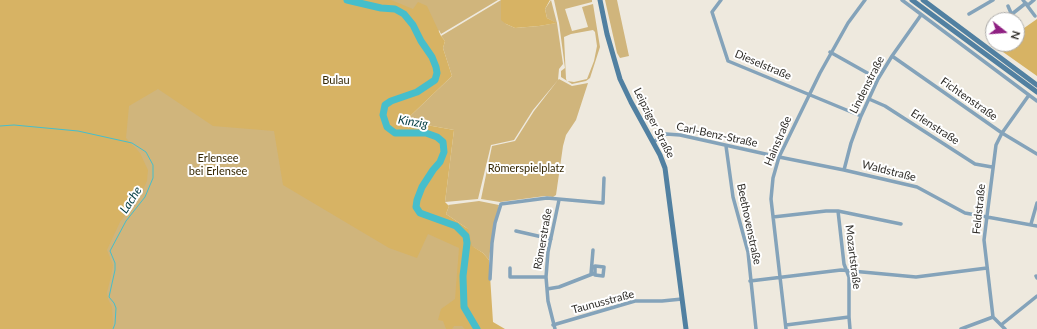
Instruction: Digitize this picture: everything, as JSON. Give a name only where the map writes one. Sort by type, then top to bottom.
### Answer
[{"type":"main road","name":"Leipziger Straße","points":[[600,0],[607,34],[620,79],[630,102],[664,162],[667,175],[686,329]]},
{"type":"main road","points":[[912,0],[1037,92]]},
{"type":"main road","points":[[923,0],[1037,85]]},
{"type":"street","name":"Dieselstraße","points":[[721,0],[712,12],[728,61],[808,94]]},
{"type":"street","name":"Hainstraße","points":[[786,327],[771,191],[779,157],[808,94],[830,52],[850,20],[865,0]]},
{"type":"street","points":[[902,0],[1037,101]]},
{"type":"street","points":[[969,14],[993,0]]},
{"type":"street","points":[[1014,12],[1025,3],[1034,0]]},
{"type":"street","points":[[1025,3],[1035,16]]},
{"type":"street","points":[[1008,6],[1011,12]]},
{"type":"street","name":"Lindenstraße","points":[[844,170],[851,143],[861,116],[878,79],[892,56],[921,15]]},
{"type":"street","points":[[830,52],[878,79]]},
{"type":"street","name":"Fichtenstraße","points":[[892,56],[1002,133],[1037,154]]},
{"type":"street","points":[[808,94],[861,116]]},
{"type":"street","name":"Feldstraße","points":[[993,317],[984,240],[992,166],[996,145],[1002,133],[1029,95]]},
{"type":"street","name":"Erlenstraße","points":[[869,99],[885,106],[976,164],[992,166]]},
{"type":"street","name":"Carl-Benz-Straße","points":[[653,142],[666,134],[680,135],[779,157]]},
{"type":"street","name":"Beethovenstraße","points":[[726,146],[733,197],[748,252],[756,329]]},
{"type":"street","name":"Waldstraße","points":[[779,157],[911,185],[958,210],[974,215],[987,216],[1037,226]]},
{"type":"street","points":[[490,278],[495,223],[501,204],[547,198],[602,203],[604,178]]},
{"type":"street","name":"Römerstraße","points":[[554,327],[546,277],[551,239],[559,200]]},
{"type":"street","points":[[1031,224],[1037,203]]},
{"type":"street","points":[[773,217],[826,211],[901,224]]},
{"type":"street","name":"Mozartstraße","points":[[838,212],[846,270],[849,277],[850,329]]},
{"type":"street","points":[[516,232],[551,239]]},
{"type":"street","points":[[547,290],[593,274],[593,250]]},
{"type":"street","points":[[510,268],[510,277],[546,277]]},
{"type":"street","points":[[750,281],[846,270],[916,277],[987,268]]},
{"type":"street","points":[[1001,325],[1037,296]]},
{"type":"street","name":"Taunusstraße","points":[[554,327],[635,301],[682,299]]},
{"type":"street","points":[[786,327],[849,317]]},
{"type":"street","points":[[961,329],[993,317],[1005,329]]},
{"type":"green space","name":"Bulau","points":[[0,0],[498,0],[441,34],[439,30],[400,109],[434,216],[468,229],[446,214],[448,205],[479,201],[499,205],[489,260],[483,253],[473,247],[485,329],[0,329]]},
{"type":"green space","name":"Bulau","points":[[0,0],[391,0],[413,9],[418,2],[427,6],[441,36],[445,41],[443,48],[452,76],[405,121],[454,130],[445,202],[449,206],[446,214],[468,229],[472,246],[483,253],[489,260],[493,322],[505,329],[465,329],[462,326],[454,326],[452,329],[446,329],[443,321],[438,320],[441,309],[455,299],[459,248],[428,234],[417,258],[389,248],[283,185],[274,131],[213,126],[158,89],[129,106],[126,138],[140,153],[148,170],[147,181],[140,196],[120,222],[107,250],[113,265],[107,292],[108,299],[112,307],[112,329],[0,329]]},
{"type":"green space","points":[[501,0],[501,12],[506,24],[515,28],[556,23],[547,18],[545,9],[551,0],[557,23],[563,64],[559,69],[558,80],[533,110],[514,140],[491,145],[478,199],[445,202],[454,130],[405,121],[452,76],[443,48],[445,41],[441,36]]},
{"type":"green space","points":[[501,0],[550,0],[545,9],[547,18],[557,23],[515,28],[501,20]]},
{"type":"green space","points":[[554,0],[592,0],[592,2],[565,9],[572,31],[588,27],[582,7],[593,4],[600,47],[590,78],[586,81],[572,84],[567,81],[561,77],[561,71],[565,68],[559,23]],"holes":[[[593,30],[595,32],[597,46],[594,61],[587,79],[574,82],[567,81],[564,37],[571,34]]]},
{"type":"green space","points":[[605,0],[617,0],[629,56],[620,58],[617,53]]},
{"type":"green space","points":[[1037,19],[1037,76],[1003,52],[1025,52],[1025,27]]},
{"type":"green space","name":"Römerspielplatz","points":[[559,79],[572,86],[588,83],[576,120],[566,135],[556,195],[553,197],[545,196],[500,202],[481,199],[492,146],[515,141],[534,111]]},
{"type":"waterway","name":"Kinzig","points":[[347,0],[381,8],[395,9],[404,14],[413,25],[421,41],[432,57],[436,67],[437,73],[435,80],[417,92],[391,101],[385,105],[383,115],[387,127],[395,133],[426,133],[437,137],[443,142],[444,152],[440,162],[422,187],[416,207],[420,213],[456,226],[466,236],[467,243],[463,276],[464,307],[477,329]]},
{"type":"waterway","name":"Lache","points":[[0,126],[14,125],[78,131],[132,143],[146,152],[153,165],[153,178],[145,197],[126,221],[110,251],[115,263],[115,270],[109,297],[116,308],[115,324],[113,329]]},
{"type":"park label","name":"Erlensee bei Erlensee","points":[[218,164]]}]
